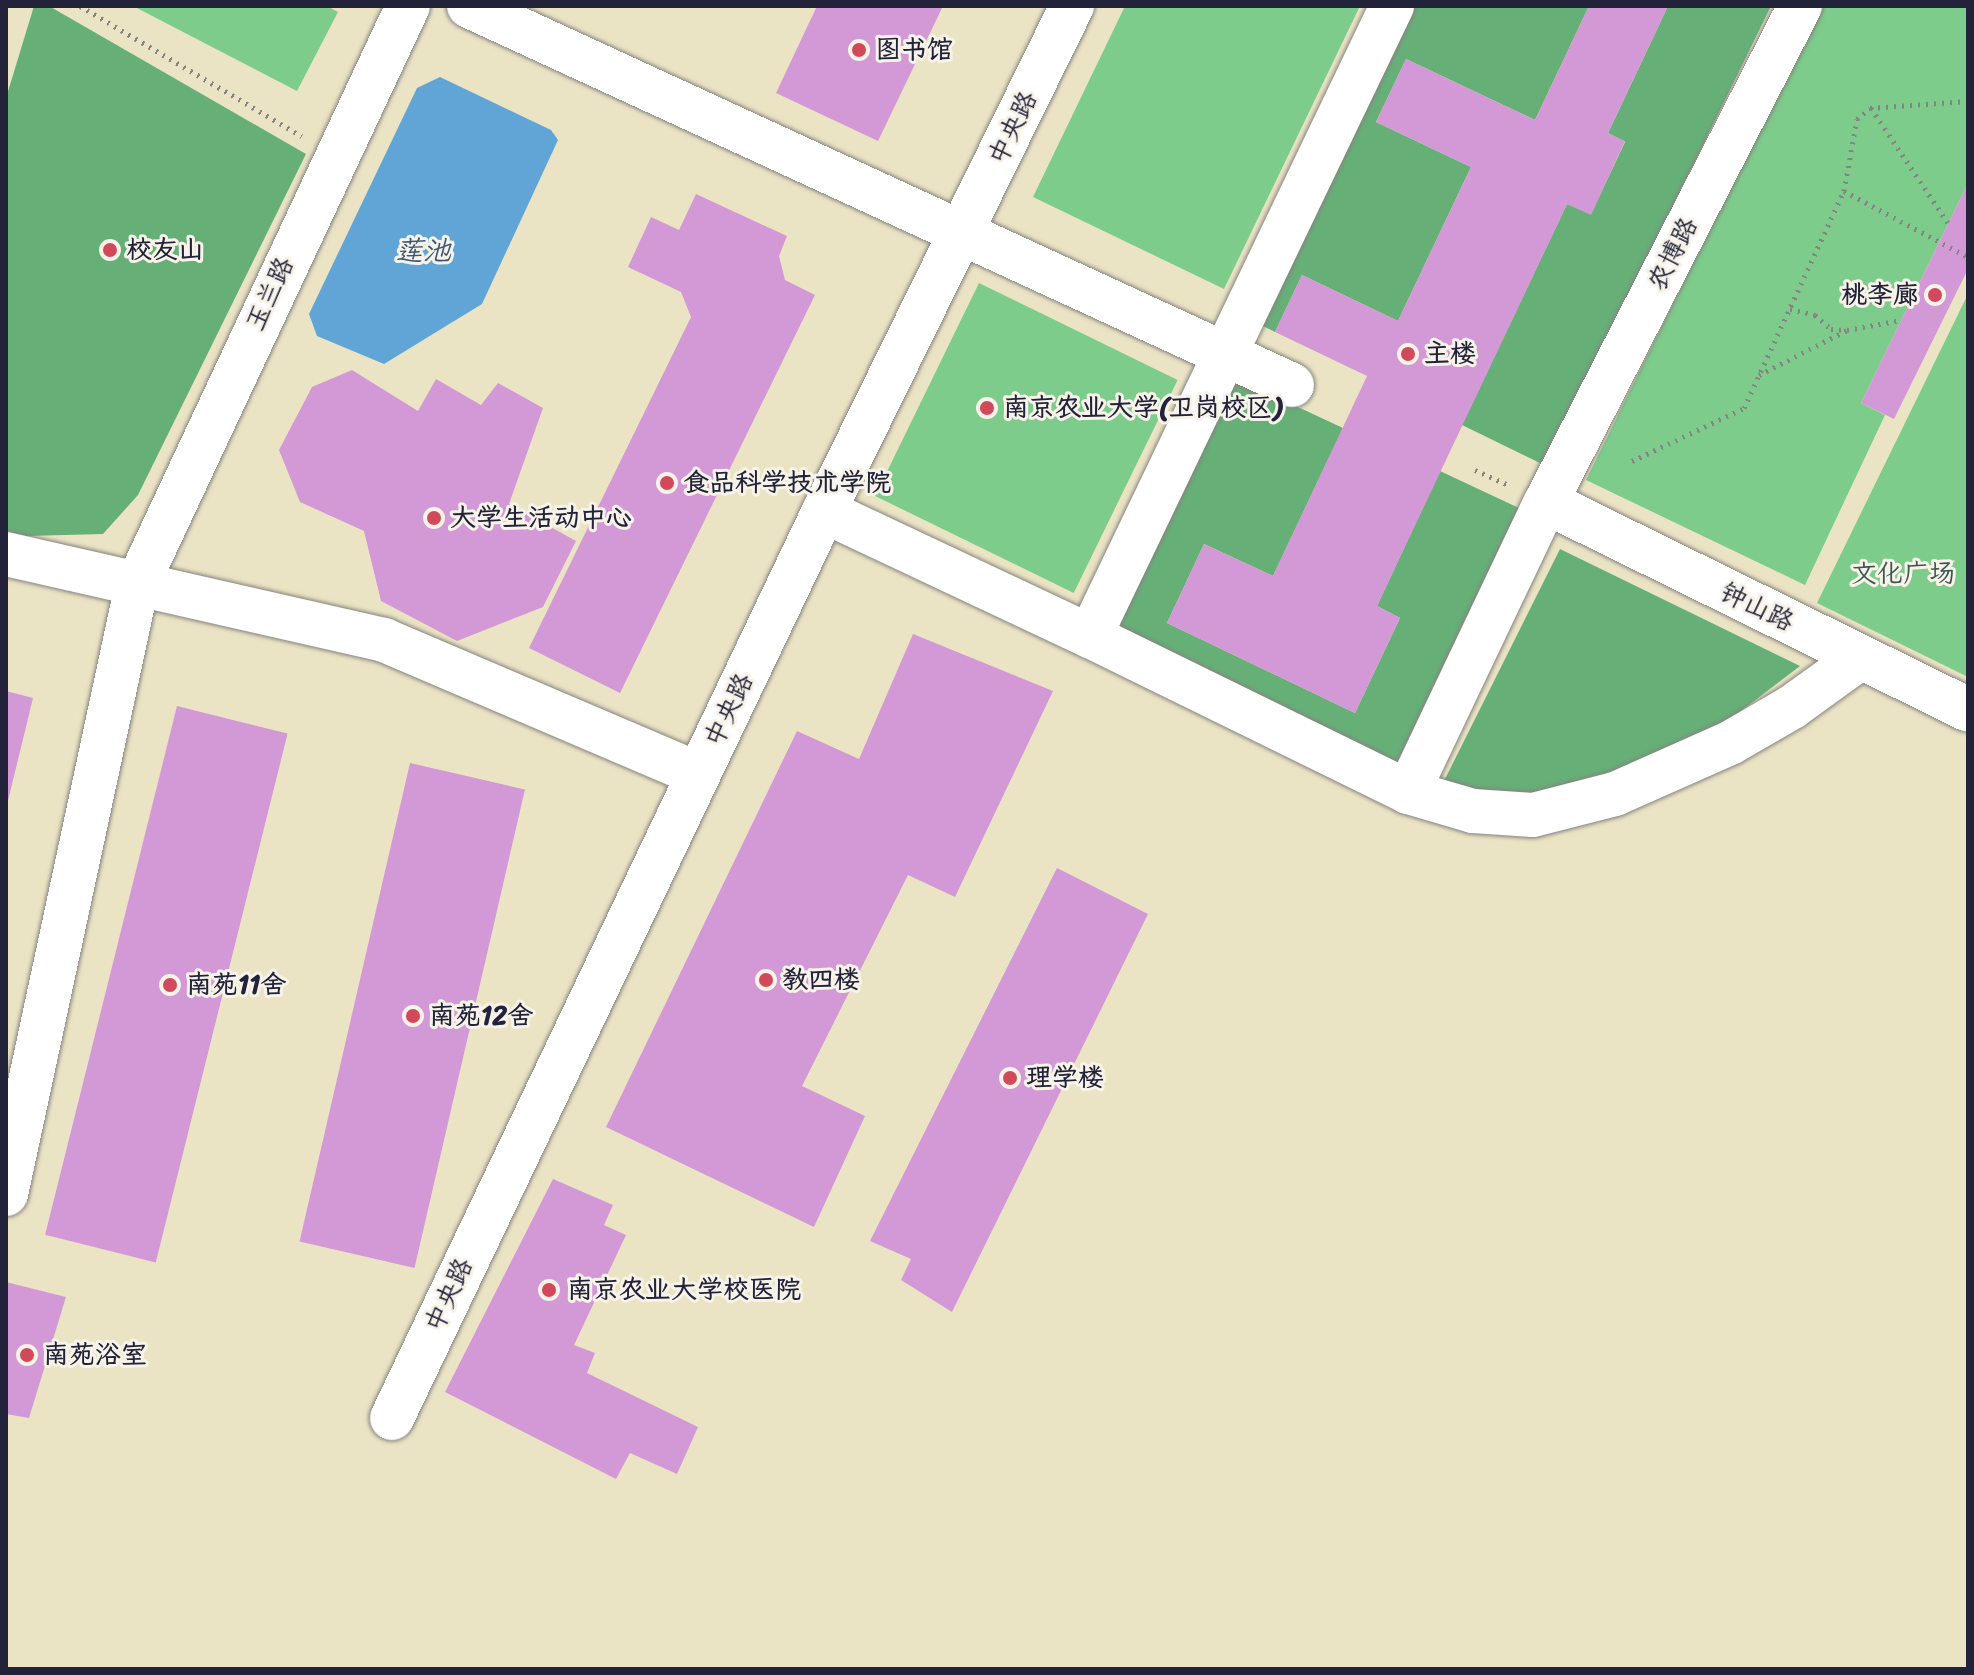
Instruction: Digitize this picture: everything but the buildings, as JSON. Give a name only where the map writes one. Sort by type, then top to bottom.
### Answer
[{"type":"lane","name":"玉兰路","points":[[6,1194],[137,585],[334,155],[408,6]]},
{"type":"lane","points":[[469,6],[1292,385]]},
{"type":"lane","name":"中央路","points":[[392,1418],[824,511],[1072,6]]},
{"type":"lane","points":[[1090,636],[1392,6]]},
{"type":"lane","name":"农博路","points":[[1408,792],[1546,502],[1800,6]]},
{"type":"lane","name":"钟山路","points":[[1546,502],[1968,710]]},
{"type":"lane","points":[[824,511],[1090,636],[1408,792],[1473,811],[1533,815],[1615,794],[1730,743],[1792,707],[1860,658]]},
{"type":"lane","points":[[6,554],[384,640],[698,774]]},
{"type":"path","points":[[80,6],[334,155]]},
{"type":"path","points":[[1632,461],[1744,408],[1844,191],[1857,119],[1870,108],[1968,101]]},
{"type":"path","points":[[1870,108],[1948,223]]},
{"type":"path","points":[[1844,191],[1968,257]]},
{"type":"path","points":[[1790,309],[1815,315],[1831,329],[1847,330],[1901,320]]},
{"type":"path","points":[[1759,375],[1847,330]]},
{"type":"green space","points":[[34,6],[49,6],[306,154],[138,495],[103,534],[26,536],[6,531],[6,98]]},
{"type":"green space","points":[[133,6],[327,6],[338,12],[297,91]]},
{"type":"green space","points":[[1125,6],[1360,6],[1224,289],[1033,197]]},
{"type":"green space","points":[[1403,6],[1589,6],[1535,120],[1406,59],[1376,122],[1471,167],[1398,321],[1302,275],[1275,332],[1249,319]]},
{"type":"green space","points":[[1668,6],[1771,6],[1546,466],[1462,425],[1567,204],[1591,214],[1625,142],[1608,133]]},
{"type":"green space","points":[[1820,6],[1968,6],[1968,183],[1861,403],[1885,415],[1805,585],[1586,480]]},
{"type":"green space","points":[[979,283],[1178,380],[1074,593],[875,496]]},
{"type":"green space","name":"文化广场","points":[[1968,294],[1968,677],[1817,603]]},
{"type":"green space","points":[[1227,374],[1343,428],[1273,576],[1204,544],[1167,623],[1355,713],[1400,618],[1377,606],[1440,471],[1521,509],[1393,773],[1104,632]]},
{"type":"green space","points":[[1560,549],[1800,666],[1708,736],[1545,797],[1441,787]]},
{"type":"water","name":"莲池","points":[[440,77],[551,130],[558,140],[482,304],[384,364],[317,336],[309,314],[417,88]]},
{"type":"place","name":"图书馆","points":[[859,50]]},
{"type":"place","name":"校友山","points":[[110,250]]},
{"type":"place","name":"桃李廊","points":[[1935,295]]},
{"type":"place","name":"主楼","points":[[1408,354]]},
{"type":"place","name":"南京农业大学(卫岗校区)","points":[[987,408]]},
{"type":"place","name":"食品科学技术学院","points":[[667,483]]},
{"type":"place","name":"大学生活动中心","points":[[434,518]]},
{"type":"place","name":"教四楼","points":[[766,980]]},
{"type":"place","name":"南苑11舍","points":[[170,985]]},
{"type":"place","name":"南苑12舍","points":[[413,1016]]},
{"type":"place","name":"理学楼","points":[[1010,1078]]},
{"type":"place","name":"南京农业大学校医院","points":[[549,1290]]},
{"type":"place","name":"南苑浴室","points":[[27,1355]]}]
